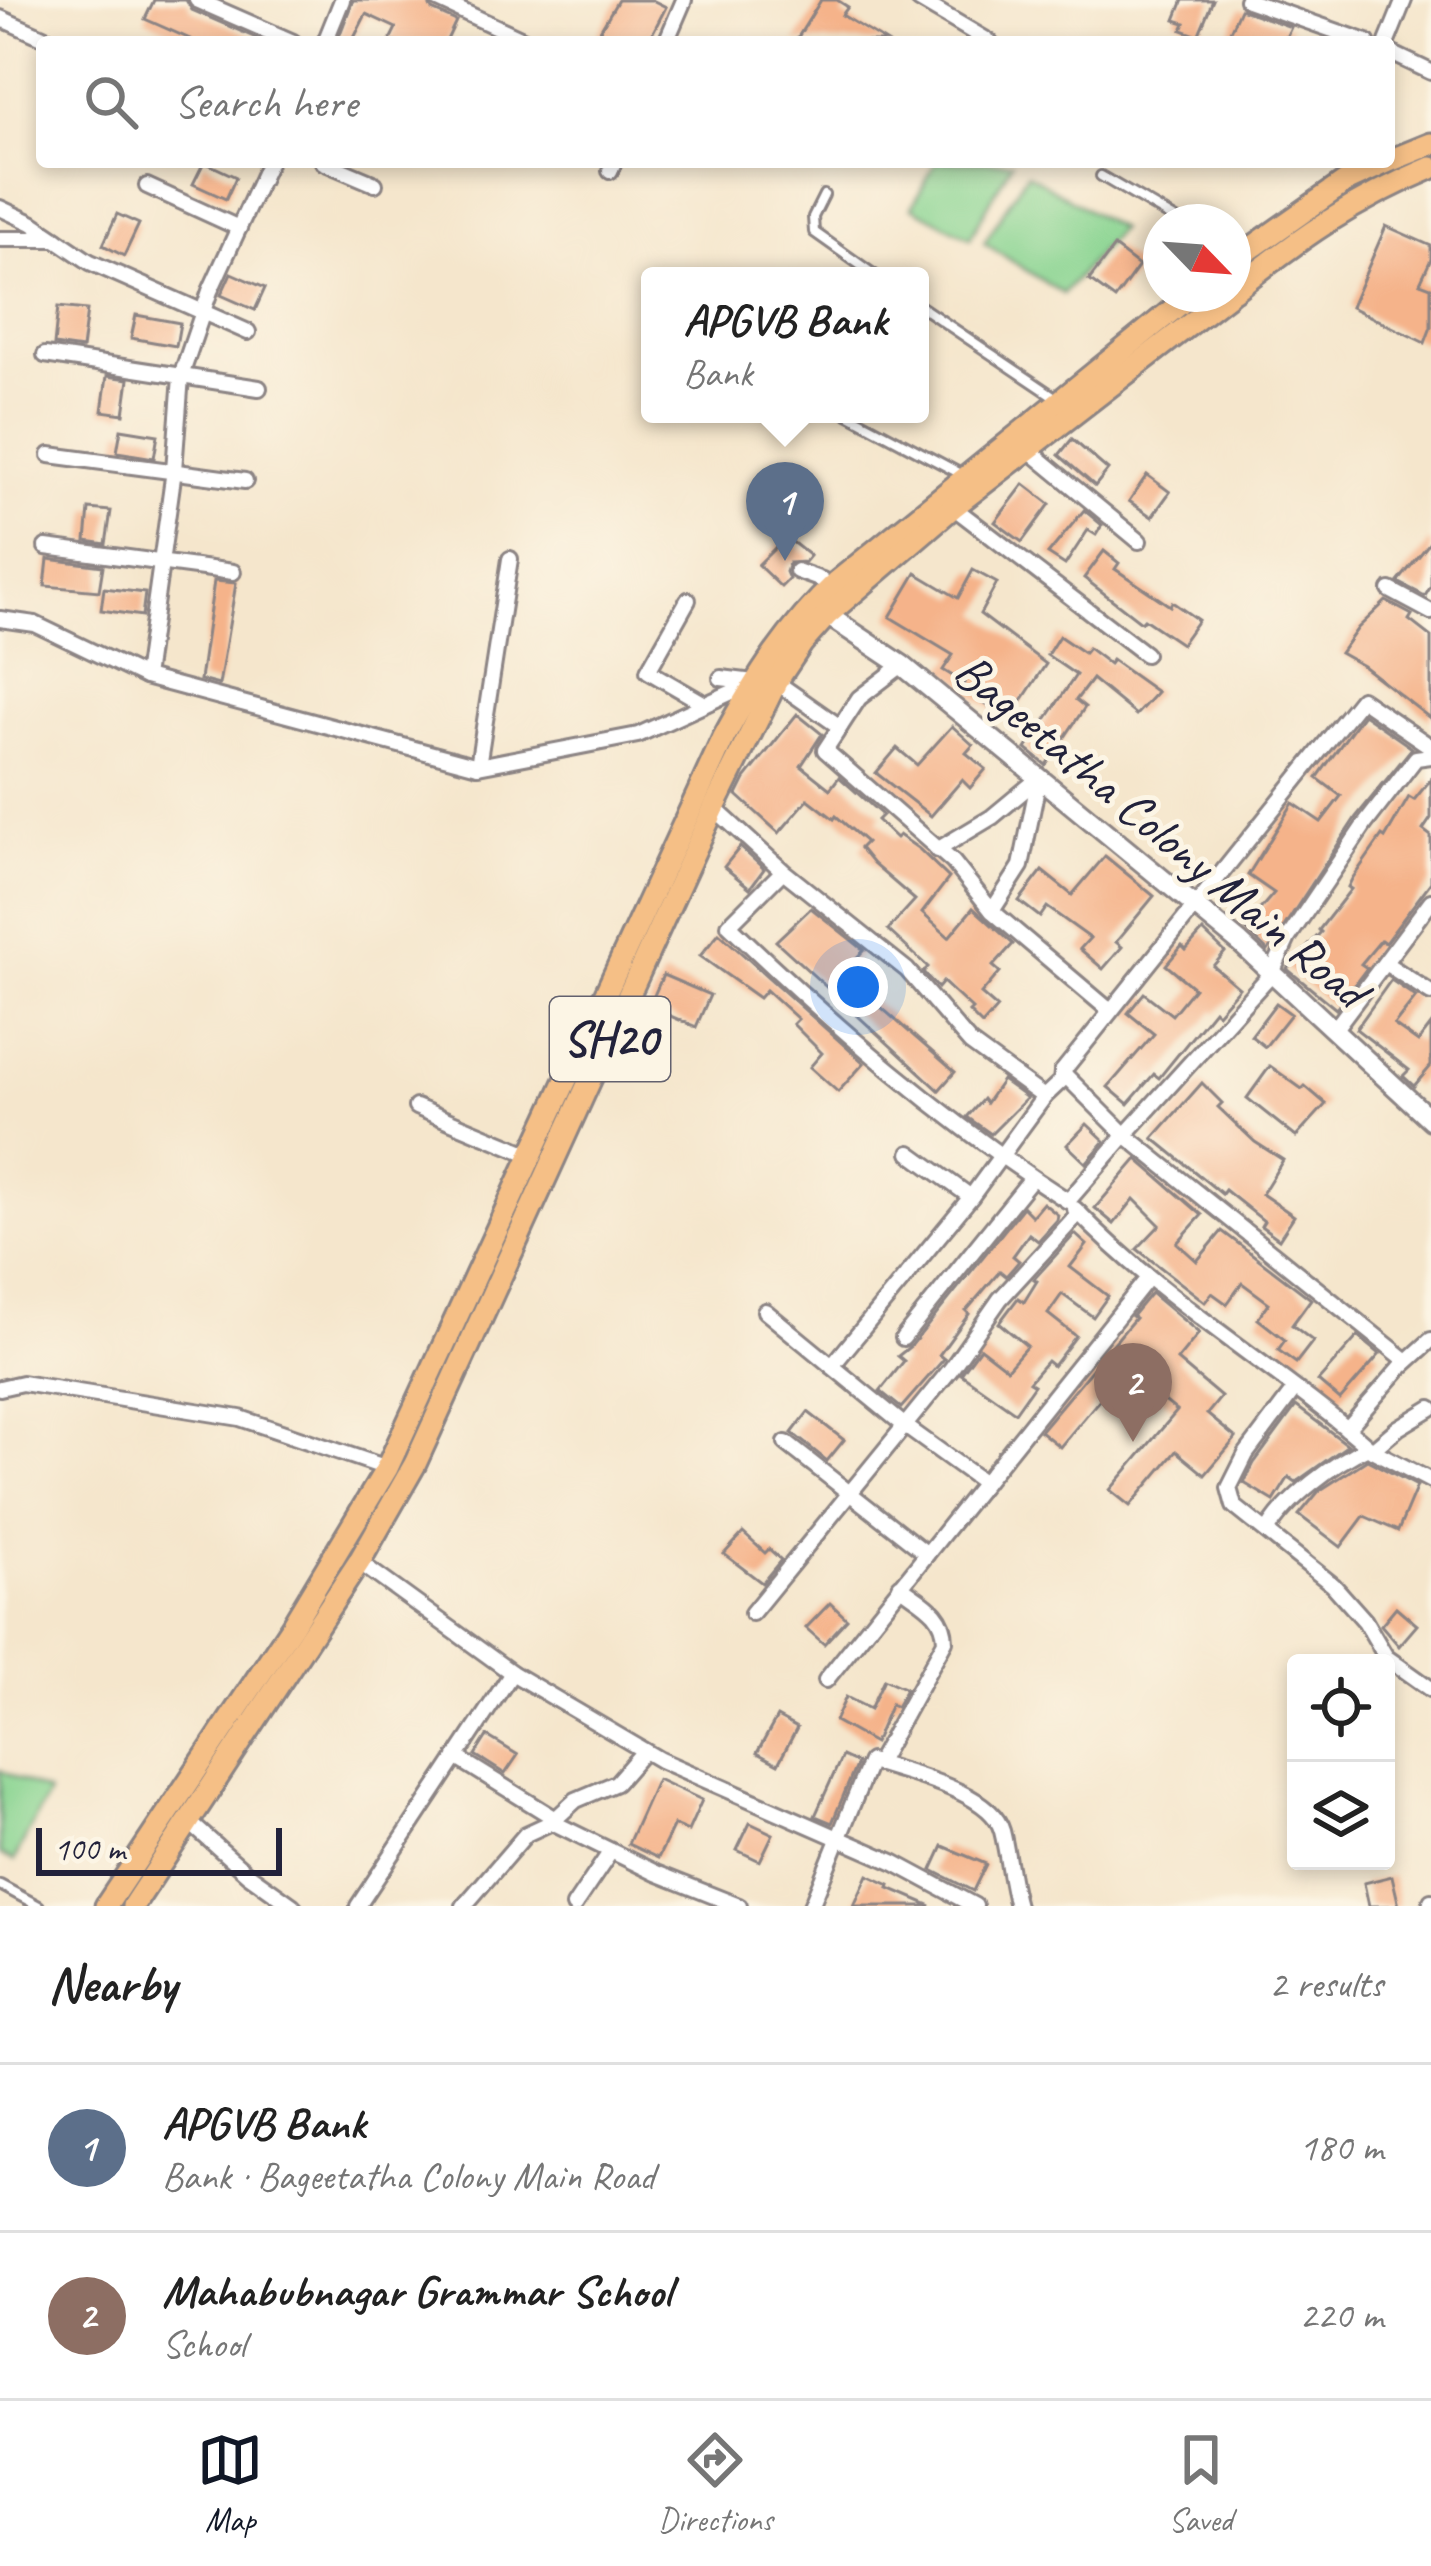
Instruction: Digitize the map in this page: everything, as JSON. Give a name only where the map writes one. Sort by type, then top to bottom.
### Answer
[{"type":"main road","points":[[1395,159],[1431,144]]},
{"type":"main road","points":[[1251,246],[1348,180],[1375,168]]},
{"type":"main road","name":"SH20","points":[[1251,276],[1362,198],[1431,168]]},
{"type":"main road","name":"SH20","points":[[133,1906],[359,1562],[415,1464],[714,808],[765,682],[804,612],[1170,312]]},
{"type":"main road","name":"SH20","points":[[106,1906],[292,1626],[387,1468],[724,736],[765,682],[827,615],[953,507],[1206,312]]},
{"type":"street","points":[[197,0],[278,36]]},
{"type":"street","points":[[327,36],[342,0]]},
{"type":"street","points":[[438,0],[516,36]]},
{"type":"street","points":[[919,0],[980,36]]},
{"type":"street","points":[[1247,0],[1349,36]]},
{"type":"street","points":[[1390,36],[1404,0]]},
{"type":"street","points":[[669,36],[678,2]]},
{"type":"street","points":[[0,17],[41,36]]},
{"type":"street","points":[[1395,55],[1431,72]]},
{"type":"street","points":[[145,677],[174,470],[181,376],[203,312],[266,168]]},
{"type":"street","points":[[337,168],[375,184]]},
{"type":"street","points":[[147,186],[239,228]]},
{"type":"street","points":[[0,208],[90,262],[248,332]]},
{"type":"street","points":[[0,239],[56,239]]},
{"type":"street","points":[[46,355],[259,388]]},
{"type":"street","points":[[1030,451],[1138,542]]},
{"type":"street","points":[[50,455],[245,481]]},
{"type":"street","points":[[953,507],[1145,655]]},
{"type":"street","points":[[46,547],[233,572]]},
{"type":"street","points":[[478,766],[510,559]]},
{"type":"street","points":[[796,571],[831,588]]},
{"type":"street","points":[[1390,590],[1431,612]]},
{"type":"street","points":[[688,600],[648,671],[705,704]]},
{"type":"street","name":"Bageetatha Colony Main Road","points":[[827,615],[902,665],[1197,908],[1431,1120]]},
{"type":"street","points":[[0,619],[35,624],[145,677],[478,766],[638,735],[765,682]]},
{"type":"street","points":[[902,665],[859,698],[825,750],[953,862],[992,911],[1109,1010]]},
{"type":"street","points":[[721,678],[765,682],[840,728]]},
{"type":"street","points":[[752,1613],[905,1426],[1125,1135],[1272,973],[1288,938],[1365,824],[1416,758],[1431,751],[1361,699],[1197,908],[1109,1010],[1102,1027],[971,1197],[832,1366]]},
{"type":"street","points":[[937,850],[992,817],[1039,778]]},
{"type":"street","points":[[992,911],[1021,866],[1039,778]]},
{"type":"street","points":[[714,808],[783,871],[907,970],[970,1043],[1044,1097]]},
{"type":"street","points":[[783,871],[729,925],[816,1007],[1000,1157],[1073,1207],[1148,1278],[1370,1449],[1431,1481]]},
{"type":"street","points":[[1334,1030],[1431,901]]},
{"type":"street","points":[[1384,963],[1431,993]]},
{"type":"street","points":[[1063,1072],[1125,1135],[1407,1361]]},
{"type":"street","points":[[416,1107],[532,1155]]},
{"type":"street","points":[[910,1153],[971,1197]]},
{"type":"street","points":[[903,1338],[1032,1178]]},
{"type":"street","points":[[826,1680],[1148,1278]]},
{"type":"street","points":[[765,1311],[905,1426],[984,1483]]},
{"type":"street","points":[[1347,1429],[1431,1340]]},
{"type":"street","points":[[0,1388],[22,1383],[195,1408],[275,1428],[387,1468]]},
{"type":"street","points":[[1295,1389],[1246,1454],[1229,1488],[1234,1506],[1333,1585],[1365,1621],[1386,1657],[1431,1689]]},
{"type":"street","points":[[1268,1530],[1278,1514],[1335,1462],[1370,1449],[1431,1408]]},
{"type":"street","points":[[786,1443],[927,1554]]},
{"type":"street","points":[[359,1562],[512,1673],[644,1751],[896,1863],[975,1906]]},
{"type":"street","points":[[877,1764],[945,1641],[944,1624],[935,1612],[901,1586]]},
{"type":"street","points":[[358,1906],[512,1673]]},
{"type":"street","points":[[464,1906],[526,1834],[554,1821],[576,1800],[616,1784],[644,1751]]},
{"type":"street","points":[[456,1757],[611,1852],[739,1906]]},
{"type":"street","points":[[812,1906],[870,1761],[979,1801],[1001,1826],[1006,1870],[1017,1906]]},
{"type":"street","points":[[188,1821],[293,1906]]},
{"type":"street","points":[[574,1906],[611,1852]]},
{"type":"lane","points":[[1101,176],[1149,204]]},
{"type":"lane","points":[[824,195],[813,217],[814,232],[863,267]]},
{"type":"lane","points":[[929,312],[1060,401]]},
{"type":"lane","points":[[865,423],[966,477]]},
{"type":"lane","points":[[0,1885],[39,1906]]},
{"type":"green space","points":[[933,168],[1009,168],[970,238],[912,207]]},
{"type":"green space","points":[[1027,173],[1119,229],[1063,294],[984,243]]},
{"type":"green space","points":[[0,1770],[48,1793],[14,1861],[0,1854]]},
{"type":"building","points":[[154,0],[186,0],[192,10],[251,36],[183,36],[145,19]]},
{"type":"building","points":[[353,0],[427,0],[432,10],[456,21],[449,36],[392,36],[396,28],[366,14],[355,36],[339,36]]},
{"type":"building","points":[[618,0],[652,0],[666,7],[651,36],[597,36]]},
{"type":"building","points":[[821,0],[837,0],[848,7],[842,15],[876,36],[799,36]]},
{"type":"building","points":[[1183,0],[1213,0],[1198,36],[1182,30],[1185,23],[1175,20]]},
{"type":"building","points":[[1240,9],[1291,27],[1287,36],[1228,36]]},
{"type":"building","points":[[201,168],[217,168],[236,177],[226,199],[193,184]]},
{"type":"building","points":[[117,214],[139,224],[124,256],[103,245]]},
{"type":"building","points":[[1386,226],[1431,246],[1431,259],[1420,283],[1431,287],[1431,327],[1425,343],[1351,307]]},
{"type":"building","points":[[1114,247],[1139,266],[1115,299],[1089,280]]},
{"type":"building","points":[[231,273],[265,288],[255,310],[221,295]]},
{"type":"building","points":[[58,307],[87,310],[82,349],[54,345]]},
{"type":"building","points":[[136,315],[180,323],[176,346],[131,338]]},
{"type":"building","points":[[107,376],[129,379],[124,414],[102,411]]},
{"type":"building","points":[[121,429],[158,435],[154,458],[117,452]]},
{"type":"building","points":[[1072,439],[1108,470],[1095,486],[1059,455]]},
{"type":"building","points":[[1147,475],[1170,492],[1152,517],[1129,501]]},
{"type":"building","points":[[1024,484],[1050,504],[1022,542],[995,522]]},
{"type":"building","points":[[89,509],[111,511],[106,544],[86,541]]},
{"type":"building","points":[[1084,510],[1102,525],[1096,535],[1088,530],[1065,565],[1048,554]]},
{"type":"building","points":[[786,537],[810,556],[805,562],[789,563],[789,579],[781,587],[758,565]]},
{"type":"building","points":[[1431,541],[1431,586],[1425,596],[1398,582]]},
{"type":"building","points":[[1104,551],[1119,563],[1115,569],[1198,620],[1181,644],[1144,619],[1141,622],[1084,578]]},
{"type":"building","points":[[48,559],[103,566],[99,591],[45,586]]},
{"type":"building","points":[[973,570],[997,583],[980,614],[1046,664],[1009,720],[943,670],[953,655],[890,617],[916,573],[958,598]]},
{"type":"building","points":[[214,581],[236,583],[219,685],[200,680]]},
{"type":"building","points":[[104,588],[145,593],[142,616],[101,610]]},
{"type":"building","points":[[1386,601],[1412,615],[1409,620],[1431,637],[1431,719],[1340,653]]},
{"type":"building","points":[[1059,636],[1084,653],[1088,648],[1109,664],[1112,660],[1157,692],[1136,715],[1092,679],[1076,700],[1085,707],[1046,765],[1026,749],[1076,675],[1047,655]]},
{"type":"building","points":[[797,714],[822,734],[801,766],[830,789],[839,777],[882,815],[877,820],[896,838],[899,835],[919,849],[949,878],[922,913],[949,937],[973,908],[1013,944],[993,966],[1000,972],[981,994],[997,1008],[982,1025],[943,982],[938,988],[923,972],[928,967],[888,930],[915,900],[873,864],[860,848],[866,842],[808,799],[779,833],[737,795]]},
{"type":"building","points":[[1363,714],[1412,748],[1356,817],[1268,951],[1244,928],[1274,893],[1248,875],[1293,803],[1321,822],[1341,796],[1317,778]]},
{"type":"building","points":[[952,726],[973,745],[966,753],[986,769],[970,788],[962,780],[931,816],[876,773],[897,748],[917,765]]},
{"type":"building","points":[[1431,779],[1431,818],[1423,830],[1431,836],[1431,882],[1385,943],[1381,940],[1361,964],[1367,968],[1336,1009],[1287,969],[1321,932],[1409,797],[1414,800]]},
{"type":"building","points":[[740,847],[764,869],[750,888],[724,867]]},
{"type":"building","points":[[1105,856],[1154,896],[1116,942],[1122,947],[1103,969],[1080,949],[1090,938],[1047,907],[1040,917],[1019,901],[1042,871],[1072,895]]},
{"type":"building","points":[[811,908],[864,950],[842,973],[955,1072],[939,1090],[776,941]]},
{"type":"building","points":[[1203,931],[1225,952],[1213,966],[1239,988],[1217,1013],[1214,1010],[1159,1078],[1154,1074],[1128,1104],[1108,1087],[1154,1034],[1128,1013],[1144,993],[1172,1015],[1194,988],[1166,965]]},
{"type":"building","points":[[719,933],[864,1063],[838,1092],[810,1067],[822,1053],[793,1024],[798,1019],[766,990],[759,998],[700,956]]},
{"type":"building","points":[[663,975],[710,995],[696,1027],[649,1007]]},
{"type":"building","points":[[1391,980],[1416,997],[1394,1025],[1418,1042],[1431,1025],[1431,1066],[1414,1086],[1403,1076],[1409,1070],[1356,1029]]},
{"type":"building","points":[[1276,1003],[1291,1014],[1265,1047],[1251,1036]]},
{"type":"building","points":[[1270,1066],[1326,1104],[1296,1137],[1247,1098]]},
{"type":"building","points":[[1002,1080],[1027,1098],[991,1134],[967,1117],[983,1099],[986,1103]]},
{"type":"building","points":[[1202,1083],[1222,1103],[1218,1107],[1255,1142],[1283,1160],[1262,1194],[1294,1216],[1279,1239],[1261,1226],[1264,1221],[1153,1138]]},
{"type":"building","points":[[1087,1124],[1105,1141],[1086,1163],[1067,1145]]},
{"type":"building","points":[[1137,1159],[1202,1215],[1177,1243],[1197,1261],[1222,1231],[1311,1299],[1292,1325],[1313,1341],[1296,1363],[1278,1350],[1285,1340],[1258,1319],[1269,1303],[1242,1283],[1227,1304],[1212,1293],[1205,1302],[1137,1249],[1160,1225],[1134,1199],[1114,1224],[1095,1208]]},
{"type":"building","points":[[1043,1203],[1058,1215],[1057,1220],[1038,1241],[1029,1234],[1013,1256],[1019,1261],[1006,1276],[1000,1271],[966,1311],[969,1314],[939,1355],[944,1359],[901,1408],[880,1391],[904,1361],[898,1356],[912,1345],[1023,1207],[1032,1216]]},
{"type":"building","points":[[1075,1234],[1087,1245],[1070,1267],[1108,1296],[1093,1317],[1062,1294],[1048,1314],[1076,1336],[1053,1366],[1047,1361],[1029,1382],[1034,1385],[1015,1412],[961,1374],[980,1348],[1007,1369],[1027,1346],[999,1323],[1018,1298],[1024,1302],[1034,1279]]},
{"type":"building","points":[[1151,1293],[1199,1333],[1177,1360],[1221,1397],[1207,1414],[1236,1438],[1205,1475],[1176,1451],[1130,1506],[1110,1490],[1177,1411],[1125,1369],[1060,1447],[1040,1431]]},
{"type":"building","points":[[1358,1336],[1380,1354],[1340,1400],[1318,1381]]},
{"type":"building","points":[[1296,1406],[1348,1445],[1296,1482],[1289,1477],[1274,1501],[1244,1483]]},
{"type":"building","points":[[808,1412],[844,1440],[827,1461],[792,1433]]},
{"type":"building","points":[[1367,1460],[1417,1486],[1398,1531],[1364,1516],[1341,1547],[1299,1515],[1319,1491]]},
{"type":"building","points":[[743,1533],[781,1560],[762,1583],[724,1554]]},
{"type":"building","points":[[830,1603],[847,1619],[824,1644],[806,1628]]},
{"type":"building","points":[[1396,1607],[1417,1625],[1399,1646],[1381,1625]]},
{"type":"building","points":[[884,1679],[906,1689],[896,1707],[891,1704],[874,1743],[835,1721],[846,1697],[870,1709]]},
{"type":"building","points":[[777,1717],[797,1728],[778,1764],[757,1753]]},
{"type":"building","points":[[487,1736],[518,1755],[505,1774],[475,1755]]},
{"type":"building","points":[[842,1756],[857,1763],[832,1823],[815,1816]]},
{"type":"building","points":[[657,1779],[702,1800],[688,1831],[674,1825],[658,1858],[628,1844]]},
{"type":"building","points":[[750,1823],[773,1834],[760,1861],[737,1850]]},
{"type":"building","points":[[943,1846],[986,1864],[973,1891],[932,1870]]},
{"type":"building","points":[[868,1875],[889,1888],[931,1906],[854,1906]]},
{"type":"building","points":[[1392,1876],[1399,1906],[1369,1906],[1364,1883]]},
{"type":"place","name":"APGVB Bank","points":[[785,561]]},
{"type":"place","name":"Mahabubnagar Grammar School","points":[[1133,1442]]}]
